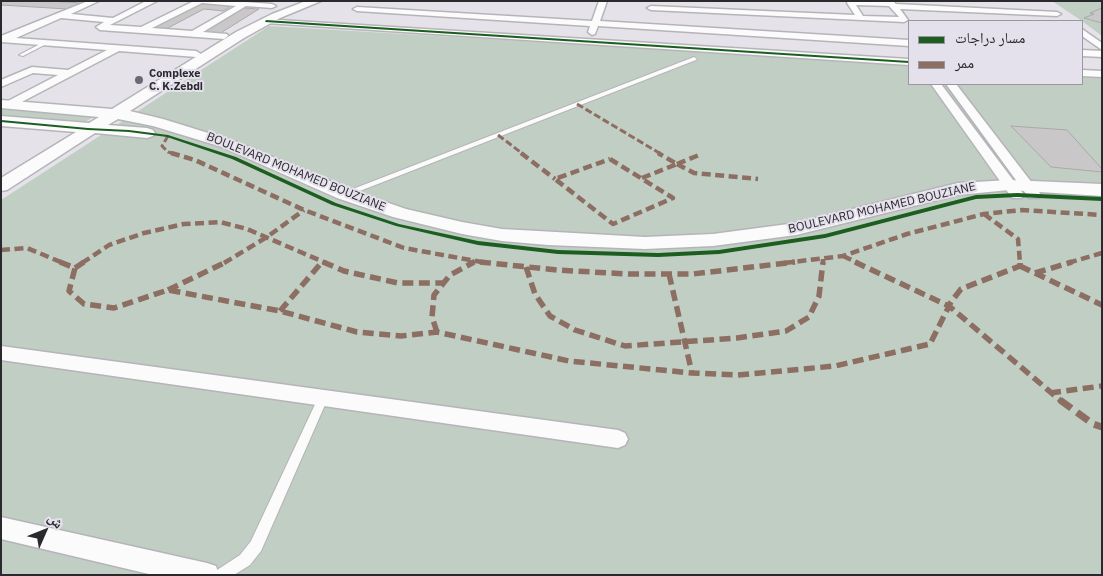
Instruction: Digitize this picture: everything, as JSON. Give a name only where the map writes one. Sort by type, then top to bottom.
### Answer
[{"type":"street","points":[[2,40],[95,1]]},
{"type":"street","points":[[153,1],[100,27],[224,36]]},
{"type":"street","points":[[139,31],[201,1],[276,3]]},
{"type":"street","points":[[106,113],[266,21],[316,1]]},
{"type":"street","points":[[335,25],[367,1]]},
{"type":"street","points":[[589,42],[602,1]]},
{"type":"street","points":[[708,1],[712,49]]},
{"type":"street","points":[[192,34],[247,3]]},
{"type":"street","points":[[1,186],[106,113],[276,3]]},
{"type":"street","points":[[896,61],[868,29],[851,3],[1057,14]]},
{"type":"street","points":[[357,9],[497,13],[595,22],[710,29],[868,29],[904,20],[891,4]]},
{"type":"street","points":[[685,5],[686,48]]},
{"type":"street","points":[[651,8],[685,5],[708,11],[792,12],[868,29],[908,43]]},
{"type":"street","points":[[1045,6],[1065,20]]},
{"type":"street","points":[[977,10],[988,20]]},
{"type":"street","points":[[481,35],[497,13]]},
{"type":"street","points":[[60,16],[112,20]]},
{"type":"street","points":[[266,21],[908,62]]},
{"type":"street","points":[[868,29],[881,60]]},
{"type":"street","points":[[1083,33],[1102,47]]},
{"type":"street","points":[[2,40],[196,54]]},
{"type":"street","points":[[6,104],[118,48]]},
{"type":"street","points":[[1083,53],[1102,54]]},
{"type":"street","points":[[1,84],[32,70],[69,74]]},
{"type":"street","points":[[1083,73],[1102,74]]},
{"type":"street","points":[[937,85],[958,114],[1022,190]]},
{"type":"street","points":[[952,85],[974,114],[1022,190]]},
{"type":"street","name":"BOULEVARD MOHAMED BOUZIANE","points":[[6,104],[106,113],[149,120],[209,137],[344,194],[429,222],[502,235],[548,239],[644,244],[713,240],[796,229],[936,193],[973,187],[1022,190],[1102,199]]},
{"type":"street","points":[[958,114],[974,114]]},
{"type":"street","name":"BOULEVARD MOHAMED BOUZIANE","points":[[1,121],[82,129],[152,133],[191,142],[234,158],[334,204],[398,225],[478,243],[558,252],[658,255],[748,249],[825,236],[958,200],[1022,190],[1102,190]]},
{"type":"street","points":[[1,171],[82,129]]},
{"type":"street","points":[[1,353],[618,438]]},
{"type":"street","points":[[1,528],[207,575]]},
{"type":"lane","points":[[20,55],[46,43]]},
{"type":"lane","points":[[344,194],[694,60]]},
{"type":"lane","points":[[222,575],[245,560],[256,546],[323,398]]},
{"type":"shaded area","points":[[1052,1],[1102,2],[1102,36]]},
{"type":"shaded area","points":[[269,26],[908,64],[908,85],[1083,85],[1083,75],[1102,76],[1102,575],[1,575],[1,200]]},
{"type":"shaded area","points":[[1,104],[100,113],[75,128],[1,121]]},
{"type":"building","points":[[1,1],[82,3],[67,9],[1,5]]},
{"type":"building","points":[[201,3],[233,5],[223,11],[204,9],[166,29],[151,28]]},
{"type":"building","points":[[243,8],[259,9],[219,34],[202,33]]},
{"type":"building","points":[[1102,8],[1102,23],[1084,18],[1094,14],[1090,13]]},
{"type":"building","points":[[1011,126],[1067,130],[1102,169],[1102,172],[1051,167]]},
{"type":"marked path","points":[[577,104],[677,164],[642,178]]},
{"type":"marked path","points":[[498,135],[613,224],[673,198],[610,159],[555,179]]},
{"type":"marked path","points":[[168,136],[162,146],[168,152],[195,160],[304,210],[404,248],[486,263],[557,270],[628,274],[693,274],[843,256],[907,234],[984,214],[1022,210],[1102,215]]},
{"type":"marked path","points":[[677,164],[699,155]]},
{"type":"marked path","points":[[677,164],[694,173],[758,179]]},
{"type":"marked path","points":[[168,290],[224,263],[267,237],[304,210]]},
{"type":"marked path","points":[[1,250],[27,248],[75,268],[69,291],[84,304],[114,308],[168,290],[280,311],[357,332],[401,336],[437,332],[569,361],[692,373],[738,375],[835,366],[930,344],[951,302],[961,289],[1020,266],[1018,239],[984,214]]},
{"type":"marked path","points":[[75,268],[109,245],[144,233],[184,224],[220,222],[247,229],[344,271],[398,283],[444,283]]},
{"type":"marked path","points":[[1035,273],[1102,253]]},
{"type":"marked path","points":[[843,256],[949,306],[1050,393],[1093,424],[1102,427]]},
{"type":"marked path","points":[[526,267],[535,294],[550,316],[575,330],[625,346],[737,338],[786,331],[809,317],[819,296],[823,259]]},
{"type":"marked path","points":[[437,332],[432,317],[434,295],[450,275],[475,261]]},
{"type":"marked path","points":[[280,311],[322,262]]},
{"type":"marked path","points":[[1020,266],[1102,305]]},
{"type":"marked path","points":[[669,274],[692,373]]},
{"type":"marked path","points":[[1050,393],[1102,386]]},
{"type":"cycle path","points":[[266,21],[908,62]]},
{"type":"cycle path","points":[[1,121],[168,136],[234,158],[334,204],[398,225],[478,243],[558,252],[658,255],[719,252],[825,236],[976,197],[1017,195],[1102,199]]},
{"type":"place","name":"Complexe C. K.Zebdi","points":[[139,80]]}]
